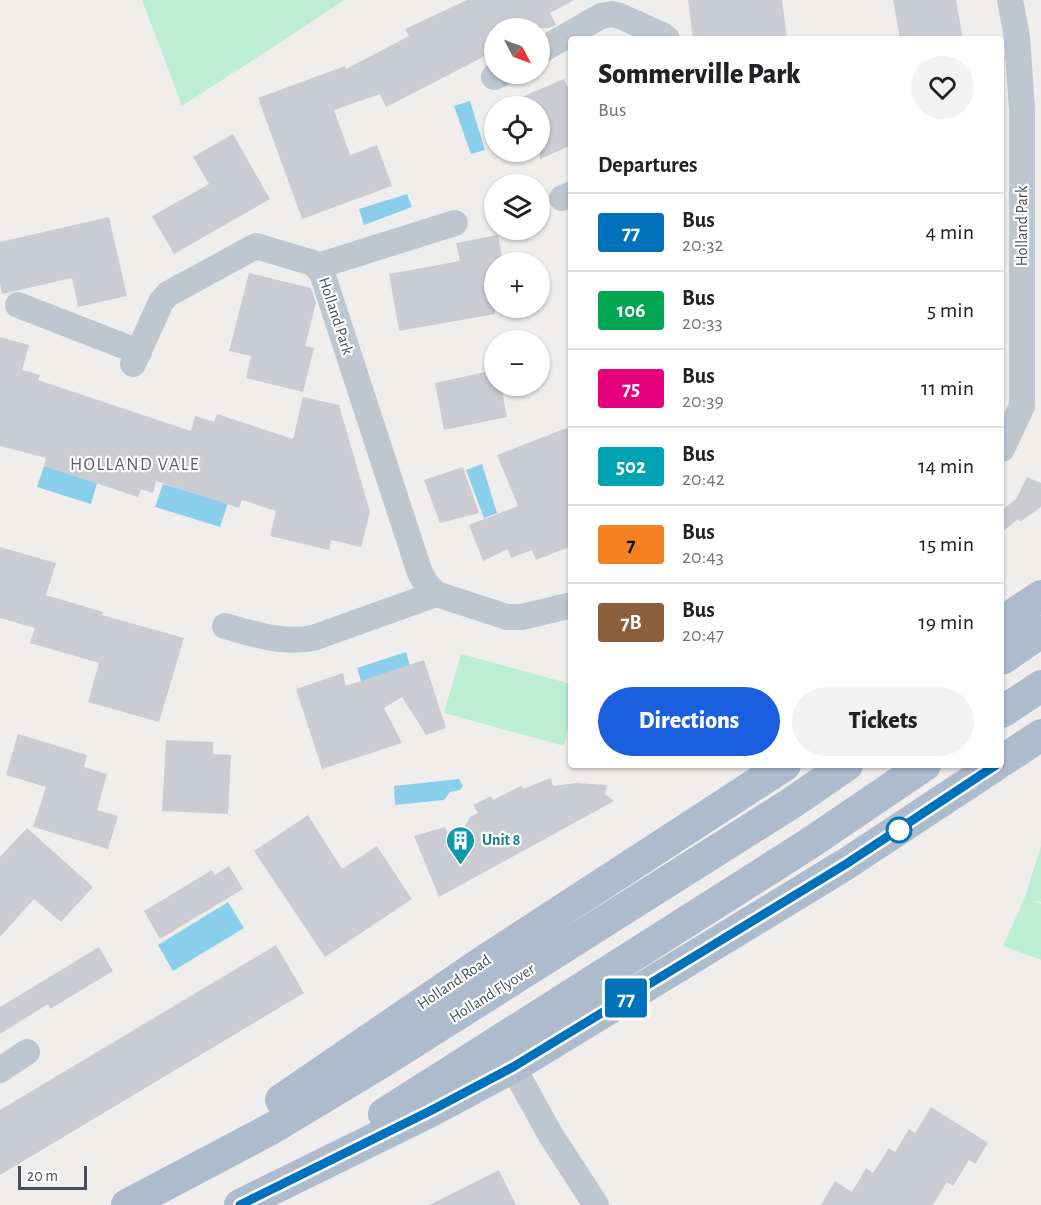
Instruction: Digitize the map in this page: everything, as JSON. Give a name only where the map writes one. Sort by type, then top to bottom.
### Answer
[{"type":"main road","points":[[1004,621],[1041,596]]},
{"type":"main road","points":[[1004,657],[1041,632]]},
{"type":"main road","points":[[1004,711],[1041,686]]},
{"type":"main road","points":[[1004,760],[1041,735]]},
{"type":"main road","name":"Holland Road","points":[[127,1205],[481,963],[780,768]]},
{"type":"main road","name":"Holland Flyover","points":[[127,1205],[269,1130],[382,1062],[843,768]]},
{"type":"main road","points":[[252,1198],[807,845],[921,768]]},
{"type":"main road","points":[[252,1198],[430,1111],[513,1067],[846,864],[991,768]]},
{"type":"street","name":"Holland Park","points":[[1004,445],[1022,406],[1022,110],[1017,37],[1010,0]]},
{"type":"street","points":[[550,45],[601,16],[612,14],[661,36]]},
{"type":"street","points":[[318,266],[455,223]]},
{"type":"street","name":"Holland Park","points":[[18,304],[136,358],[161,303],[168,294],[249,249],[256,246],[262,247],[318,266],[420,573],[436,594]]},
{"type":"street","points":[[225,626],[292,641],[313,638],[436,594],[507,617],[530,616],[568,606]]},
{"type":"street","points":[[0,1070],[27,1052]]},
{"type":"street","points":[[513,1067],[550,1134],[596,1205]]},
{"type":"green space","points":[[142,0],[345,0],[182,106]]},
{"type":"green space","points":[[461,654],[568,683],[568,731],[564,746],[444,713]]},
{"type":"green space","points":[[1041,846],[1041,902],[1034,901],[1041,904],[1041,960],[1003,946],[1025,897]]},
{"type":"water","points":[[470,101],[484,150],[471,154],[454,106]]},
{"type":"water","points":[[407,194],[412,207],[364,225],[359,209]]},
{"type":"water","points":[[482,464],[497,513],[484,518],[466,470]]},
{"type":"water","points":[[44,466],[97,483],[91,504],[37,487]]},
{"type":"water","points":[[163,484],[228,503],[220,527],[155,507]]},
{"type":"water","points":[[406,652],[410,666],[362,684],[357,668]]},
{"type":"water","points":[[459,779],[463,786],[460,790],[450,792],[444,800],[395,805],[394,786]]},
{"type":"water","points":[[228,902],[244,928],[173,971],[158,945]]},
{"type":"building","points":[[467,0],[574,0],[550,13],[556,25],[550,28],[550,18],[484,18],[484,57],[386,107],[380,94],[334,110],[350,155],[377,145],[392,186],[302,219],[258,98],[345,66],[346,69],[409,36],[405,29]]},
{"type":"building","points":[[688,0],[782,0],[787,36],[693,36]]},
{"type":"building","points":[[893,0],[956,0],[962,36],[899,36]]},
{"type":"building","points":[[564,79],[568,88],[568,147],[550,155],[550,96],[524,96]]},
{"type":"building","points":[[233,134],[270,199],[174,254],[152,216],[209,184],[193,157]]},
{"type":"building","points":[[109,217],[127,296],[78,307],[72,278],[2,294],[0,242]]},
{"type":"building","points":[[484,238],[484,240],[499,240],[501,252],[484,252],[484,316],[399,331],[389,274],[460,261],[456,243]]},
{"type":"building","points":[[249,273],[311,288],[316,303],[305,346],[314,348],[303,392],[246,378],[251,356],[229,351]]},
{"type":"building","points":[[0,337],[29,345],[22,370],[40,375],[38,380],[191,431],[195,416],[214,422],[217,414],[293,439],[303,397],[339,405],[370,512],[361,547],[331,540],[329,550],[270,536],[276,511],[242,500],[239,508],[156,481],[153,493],[141,489],[138,497],[44,466],[46,458],[0,446]]},
{"type":"building","points":[[484,372],[484,396],[503,396],[507,417],[444,430],[435,383]]},
{"type":"building","points":[[568,428],[568,548],[536,560],[532,550],[511,558],[508,549],[483,561],[469,525],[518,506],[497,455]]},
{"type":"building","points":[[463,467],[479,513],[440,523],[424,480]]},
{"type":"building","points":[[1027,477],[1041,483],[1041,507],[1020,522],[1018,519],[1004,530],[1004,508],[1016,499]]},
{"type":"building","points":[[0,547],[56,563],[46,595],[103,612],[102,615],[184,638],[159,722],[88,702],[99,663],[30,643],[35,628],[0,618]]},
{"type":"building","points":[[424,660],[446,728],[426,735],[402,697],[384,708],[402,743],[322,769],[296,689],[343,673],[346,686]]},
{"type":"building","points":[[18,734],[87,755],[84,767],[107,774],[97,810],[118,816],[108,849],[33,827],[46,787],[6,775]]},
{"type":"building","points":[[166,740],[213,742],[213,754],[231,755],[228,814],[162,811]]},
{"type":"building","name":"Unit 8","points":[[551,778],[553,786],[576,783],[607,785],[605,794],[614,801],[439,897],[414,836],[445,827],[454,845],[470,817],[478,813],[473,805],[491,796],[493,800],[521,786],[523,789]]},
{"type":"building","points":[[308,815],[342,869],[377,846],[412,899],[325,957],[254,851]]},
{"type":"building","points":[[27,828],[93,887],[61,922],[34,899],[0,937],[0,857]]},
{"type":"building","points":[[229,866],[243,889],[160,939],[144,911],[212,870],[215,875]]},
{"type":"building","points":[[276,945],[304,993],[0,1175],[0,1110]]},
{"type":"building","points":[[99,947],[113,971],[50,1009],[48,1004],[0,1034],[0,1007]]},
{"type":"building","points":[[931,1107],[988,1143],[975,1164],[969,1160],[953,1186],[947,1182],[933,1205],[821,1205],[835,1181],[852,1192],[866,1168],[873,1173],[889,1148],[895,1152],[909,1129],[915,1133]]},
{"type":"building","points":[[499,1170],[516,1205],[429,1205]]},
{"type":"bus line","name":"77","points":[[240,1205],[430,1111],[513,1067],[846,864],[992,768]]},
{"type":"place","name":"Unit 8","points":[[461,866]]},
{"type":"district","name":"HOLLAND VALE","points":[[135,465]]}]
